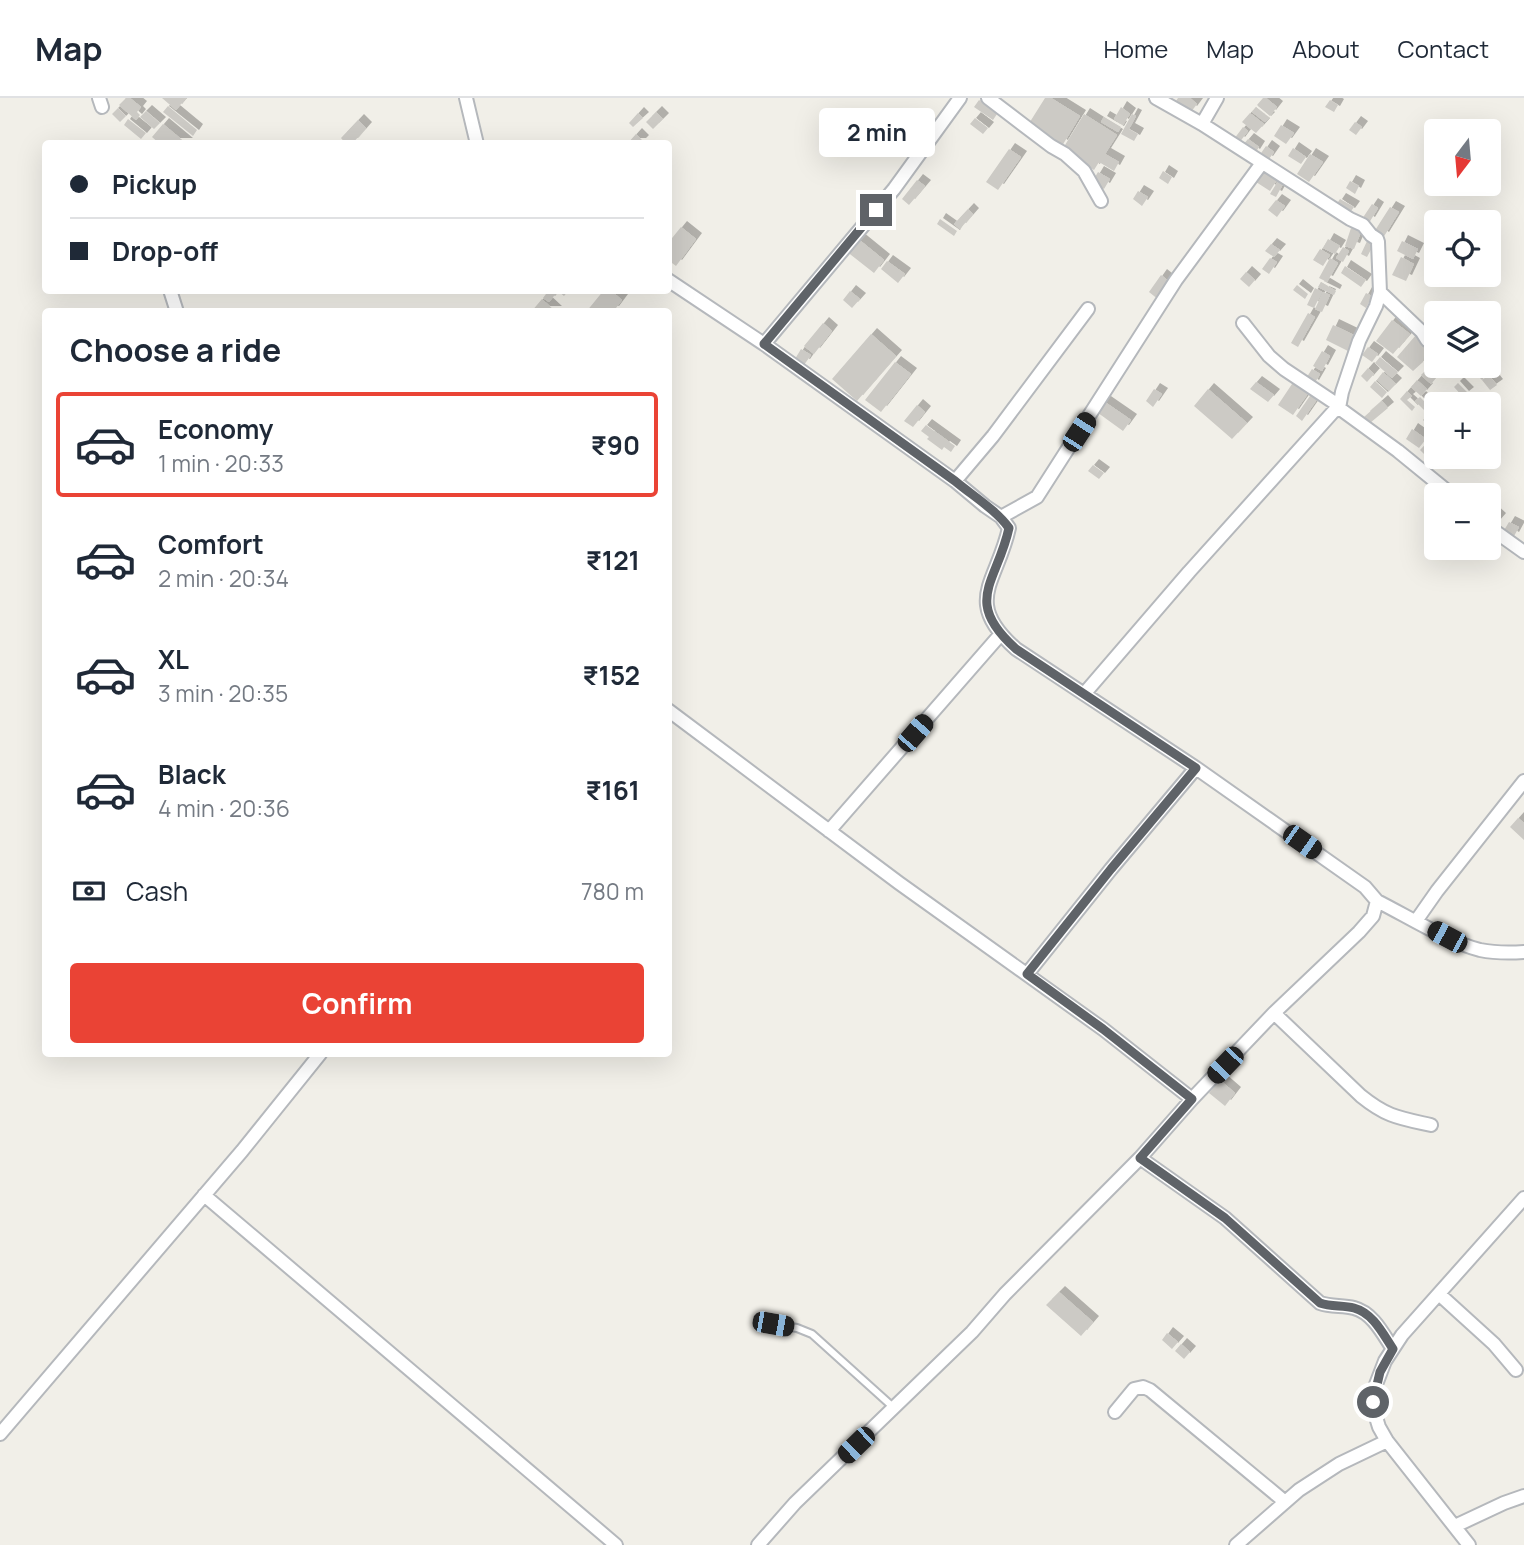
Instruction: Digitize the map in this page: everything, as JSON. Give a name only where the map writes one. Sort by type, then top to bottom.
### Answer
[{"type":"street","points":[[466,98],[476,140]]},
{"type":"street","points":[[764,344],[894,189],[960,98]]},
{"type":"street","points":[[988,98],[1084,171],[1101,201]]},
{"type":"street","points":[[1084,694],[1189,572],[1338,407],[1359,341],[1380,292],[1377,239],[1363,225],[1156,98]]},
{"type":"street","points":[[1202,124],[1217,98]]},
{"type":"street","points":[[1001,517],[1037,497],[1176,280],[1262,163]]},
{"type":"street","points":[[672,283],[764,344],[1001,517],[1009,528],[991,579],[987,611],[1000,635],[1016,649],[1196,768],[1365,887],[1377,901],[1447,937],[1479,950],[1524,952]]},
{"type":"street","points":[[1380,292],[1424,335]]},
{"type":"street","points":[[955,481],[993,436],[1088,309]]},
{"type":"street","points":[[1243,323],[1269,356],[1284,369],[1398,450],[1438,483]]},
{"type":"street","points":[[1501,536],[1524,552]]},
{"type":"street","points":[[829,831],[1000,635]]},
{"type":"street","points":[[672,713],[829,831],[1103,1029],[1192,1099]]},
{"type":"street","points":[[1027,974],[1196,768]]},
{"type":"street","points":[[1416,921],[1524,781]]},
{"type":"street","points":[[758,1545],[795,1503],[972,1332],[1005,1294],[1140,1158],[1274,1013],[1369,922],[1377,901]]},
{"type":"street","points":[[1274,1013],[1374,1107],[1400,1119],[1431,1125]]},
{"type":"street","points":[[0,1434],[318,1057]]},
{"type":"street","points":[[1140,1158],[1225,1218],[1320,1303],[1355,1308],[1366,1314],[1393,1349]]},
{"type":"street","points":[[204,1195],[616,1545]]},
{"type":"street","points":[[1469,1545],[1387,1441],[1375,1414],[1373,1402],[1380,1372],[1402,1335],[1524,1198]]},
{"type":"street","points":[[1439,1294],[1494,1344],[1516,1370]]},
{"type":"street","points":[[1115,1412],[1134,1389],[1143,1387],[1150,1390],[1284,1502]]},
{"type":"street","points":[[1236,1545],[1284,1502],[1339,1464],[1387,1441]]},
{"type":"street","points":[[1455,1525],[1524,1496]]},
{"type":"lane","points":[[773,1324],[812,1334],[894,1409]]},
{"type":"building","points":[[126,98],[141,107],[136,120],[119,105]]},
{"type":"building","points":[[162,98],[186,98],[176,110]]},
{"type":"building","points":[[1045,98],[1051,98],[1080,116],[1062,146],[1028,125]]},
{"type":"building","points":[[1178,98],[1190,98],[1197,104],[1191,112],[1176,101]]},
{"type":"building","points":[[1263,98],[1277,107],[1270,116],[1257,105]]},
{"type":"building","points":[[979,100],[997,114],[993,120],[974,107]]},
{"type":"building","points":[[1330,100],[1338,105],[1334,112],[1325,107]]},
{"type":"building","points":[[168,106],[197,130],[193,136],[163,112]]},
{"type":"building","points":[[1121,107],[1130,114],[1123,125],[1114,119]]},
{"type":"building","points":[[1256,107],[1269,118],[1265,122],[1252,112]]},
{"type":"building","points":[[118,108],[126,116],[120,122],[112,114]]},
{"type":"building","points":[[146,111],[160,123],[154,129],[140,117]]},
{"type":"building","points":[[656,112],[663,119],[653,129],[646,122]]},
{"type":"building","points":[[638,113],[643,118],[633,127],[629,123]]},
{"type":"building","points":[[1250,113],[1264,124],[1256,133],[1242,122]]},
{"type":"building","points":[[1084,114],[1117,135],[1105,154],[1119,162],[1114,171],[1099,162],[1094,170],[1062,150]]},
{"type":"building","points":[[1132,114],[1136,116],[1129,129],[1138,134],[1134,141],[1121,134]]},
{"type":"building","points":[[1104,117],[1121,127],[1118,132],[1101,122]]},
{"type":"building","points":[[975,118],[988,128],[983,134],[970,124]]},
{"type":"building","points":[[128,119],[146,133],[141,139],[124,125]]},
{"type":"building","points":[[358,120],[366,128],[356,140],[341,138]]},
{"type":"building","points":[[1355,122],[1362,127],[1356,135],[1349,130]]},
{"type":"building","points":[[163,124],[182,140],[155,140],[152,137]]},
{"type":"building","points":[[1281,125],[1294,133],[1286,144],[1274,136]]},
{"type":"building","points":[[1243,127],[1248,131],[1239,143],[1234,139]]},
{"type":"building","points":[[636,134],[642,140],[631,140]]},
{"type":"building","points":[[1248,139],[1259,147],[1254,155],[1242,146]]},
{"type":"building","points":[[1266,146],[1274,152],[1267,162],[1259,156]]},
{"type":"building","points":[[1293,148],[1306,157],[1301,164],[1288,156]]},
{"type":"building","points":[[1009,149],[1021,157],[998,190],[986,182]]},
{"type":"building","points":[[1310,154],[1323,162],[1309,182],[1297,174]]},
{"type":"building","points":[[1163,171],[1172,177],[1168,184],[1159,178]]},
{"type":"building","points":[[1263,171],[1277,180],[1270,191],[1256,182]]},
{"type":"building","points":[[1098,172],[1110,179],[1104,189],[1092,182]]},
{"type":"building","points":[[917,180],[925,186],[909,205],[902,199]]},
{"type":"building","points":[[1278,181],[1283,184],[1276,197],[1270,194]]},
{"type":"building","points":[[1350,181],[1359,186],[1355,194],[1346,188]]},
{"type":"building","points":[[1138,191],[1148,197],[1142,206],[1133,199]]},
{"type":"building","points":[[1340,199],[1354,207],[1349,214],[1336,205]]},
{"type":"building","points":[[1276,200],[1285,206],[1277,217],[1268,210]]},
{"type":"building","points":[[1372,204],[1378,208],[1369,223],[1362,219]]},
{"type":"building","points":[[1390,207],[1399,212],[1383,238],[1374,232]]},
{"type":"building","points":[[968,209],[973,214],[960,229],[954,224]]},
{"type":"building","points":[[940,219],[957,231],[954,236],[937,224]]},
{"type":"building","points":[[681,227],[696,239],[676,266],[672,263],[672,238]]},
{"type":"building","points":[[1351,228],[1361,232],[1354,249],[1345,246]]},
{"type":"building","points":[[857,238],[884,260],[874,273],[846,251]]},
{"type":"building","points":[[1328,239],[1340,246],[1335,254],[1323,248]]},
{"type":"building","points":[[1368,239],[1375,242],[1367,257],[1361,254]]},
{"type":"building","points":[[1402,241],[1418,249],[1413,259],[1397,251]]},
{"type":"building","points":[[1271,244],[1280,250],[1274,257],[1265,251]]},
{"type":"building","points":[[1343,247],[1349,251],[1343,262],[1336,258]]},
{"type":"building","points":[[1320,249],[1330,255],[1323,266],[1313,260]]},
{"type":"building","points":[[1401,257],[1414,264],[1406,281],[1392,275]]},
{"type":"building","points":[[1270,258],[1277,262],[1269,274],[1262,269]]},
{"type":"building","points":[[1330,258],[1338,263],[1327,282],[1319,278]]},
{"type":"building","points":[[887,261],[905,274],[898,283],[881,269]]},
{"type":"building","points":[[1345,266],[1366,280],[1361,287],[1341,273]]},
{"type":"building","points":[[1246,272],[1255,280],[1249,287],[1240,279]]},
{"type":"building","points":[[1161,275],[1171,283],[1159,300],[1149,292]]},
{"type":"building","points":[[1321,282],[1336,291],[1334,295],[1318,287]]},
{"type":"building","points":[[1297,285],[1308,294],[1305,299],[1293,290]]},
{"type":"building","points":[[1315,288],[1322,292],[1314,308],[1307,305]]},
{"type":"building","points":[[850,291],[860,299],[852,308],[843,300]]},
{"type":"building","points":[[1323,292],[1330,295],[1322,312],[1315,309]]},
{"type":"building","points":[[1366,293],[1372,296],[1366,308],[1360,304]]},
{"type":"building","points":[[546,294],[556,294],[549,302],[543,298]]},
{"type":"building","points":[[601,294],[615,294],[622,300],[616,308],[589,308]]},
{"type":"building","points":[[542,299],[552,308],[534,308]]},
{"type":"building","points":[[1308,313],[1315,317],[1298,347],[1291,343]]},
{"type":"building","points":[[1392,320],[1410,334],[1393,354],[1376,341]]},
{"type":"building","points":[[823,323],[832,331],[814,354],[804,346]]},
{"type":"building","points":[[1333,325],[1356,336],[1348,351],[1326,340]]},
{"type":"building","points":[[871,334],[896,356],[857,401],[832,379]]},
{"type":"building","points":[[1416,335],[1424,344],[1423,362],[1413,371],[1397,357]]},
{"type":"building","points":[[1368,347],[1378,354],[1372,362],[1362,355]]},
{"type":"building","points":[[801,349],[811,355],[804,365],[795,359]]},
{"type":"building","points":[[1322,351],[1330,356],[1322,371],[1313,366]]},
{"type":"building","points":[[1380,357],[1398,372],[1392,378],[1375,363]]},
{"type":"building","points":[[895,362],[911,374],[881,412],[865,400]]},
{"type":"building","points":[[1368,368],[1374,374],[1367,382],[1361,376]]},
{"type":"building","points":[[1312,369],[1320,374],[1313,386],[1305,380]]},
{"type":"building","points":[[1383,372],[1396,384],[1389,391],[1377,380]]},
{"type":"building","points":[[1424,378],[1436,378],[1431,384]]},
{"type":"building","points":[[1491,378],[1497,385],[1490,390],[1482,380]]},
{"type":"building","points":[[1417,380],[1427,389],[1421,396],[1411,387]]},
{"type":"building","points":[[1294,381],[1309,392],[1293,415],[1278,405]]},
{"type":"building","points":[[1375,381],[1387,392],[1382,398],[1370,387]]},
{"type":"building","points":[[1256,382],[1274,395],[1268,402],[1250,389]]},
{"type":"building","points":[[1458,383],[1467,392],[1458,392],[1454,387]]},
{"type":"building","points":[[1154,389],[1162,394],[1153,407],[1146,401]]},
{"type":"building","points":[[1208,389],[1247,423],[1232,439],[1194,406]]},
{"type":"building","points":[[1407,391],[1412,396],[1407,400],[1415,407],[1412,411],[1400,399]]},
{"type":"building","points":[[1312,393],[1318,398],[1302,421],[1296,416]]},
{"type":"building","points":[[1420,397],[1424,401],[1424,410],[1415,401]]},
{"type":"building","points":[[1102,400],[1131,420],[1123,431],[1094,410]]},
{"type":"building","points":[[1382,401],[1388,408],[1370,423],[1364,417]]},
{"type":"building","points":[[917,405],[925,412],[913,427],[904,421]]},
{"type":"building","points":[[926,425],[955,446],[951,452],[944,447],[942,450],[927,439],[929,437],[921,431]]},
{"type":"building","points":[[1412,429],[1424,438],[1424,442],[1419,448],[1406,439]]},
{"type":"building","points":[[1093,465],[1104,473],[1099,479],[1088,471]]},
{"type":"building","points":[[1509,522],[1519,527],[1513,538],[1503,532]]},
{"type":"building","points":[[1518,818],[1524,823],[1524,840],[1510,827]]},
{"type":"building","points":[[1220,1080],[1235,1093],[1225,1106],[1209,1093]]},
{"type":"building","points":[[1059,1292],[1093,1322],[1081,1336],[1046,1305]]},
{"type":"building","points":[[1167,1333],[1178,1342],[1172,1349],[1162,1340]]},
{"type":"building","points":[[1181,1344],[1190,1352],[1184,1359],[1175,1351]]},
{"type":"route","points":[[876,210],[764,344],[1001,517],[1009,528],[987,596],[987,611],[1000,635],[1016,649],[1196,768],[1027,974],[1192,1099],[1140,1158],[1225,1218],[1320,1303],[1355,1308],[1371,1318],[1393,1349],[1380,1372],[1373,1402]]}]
